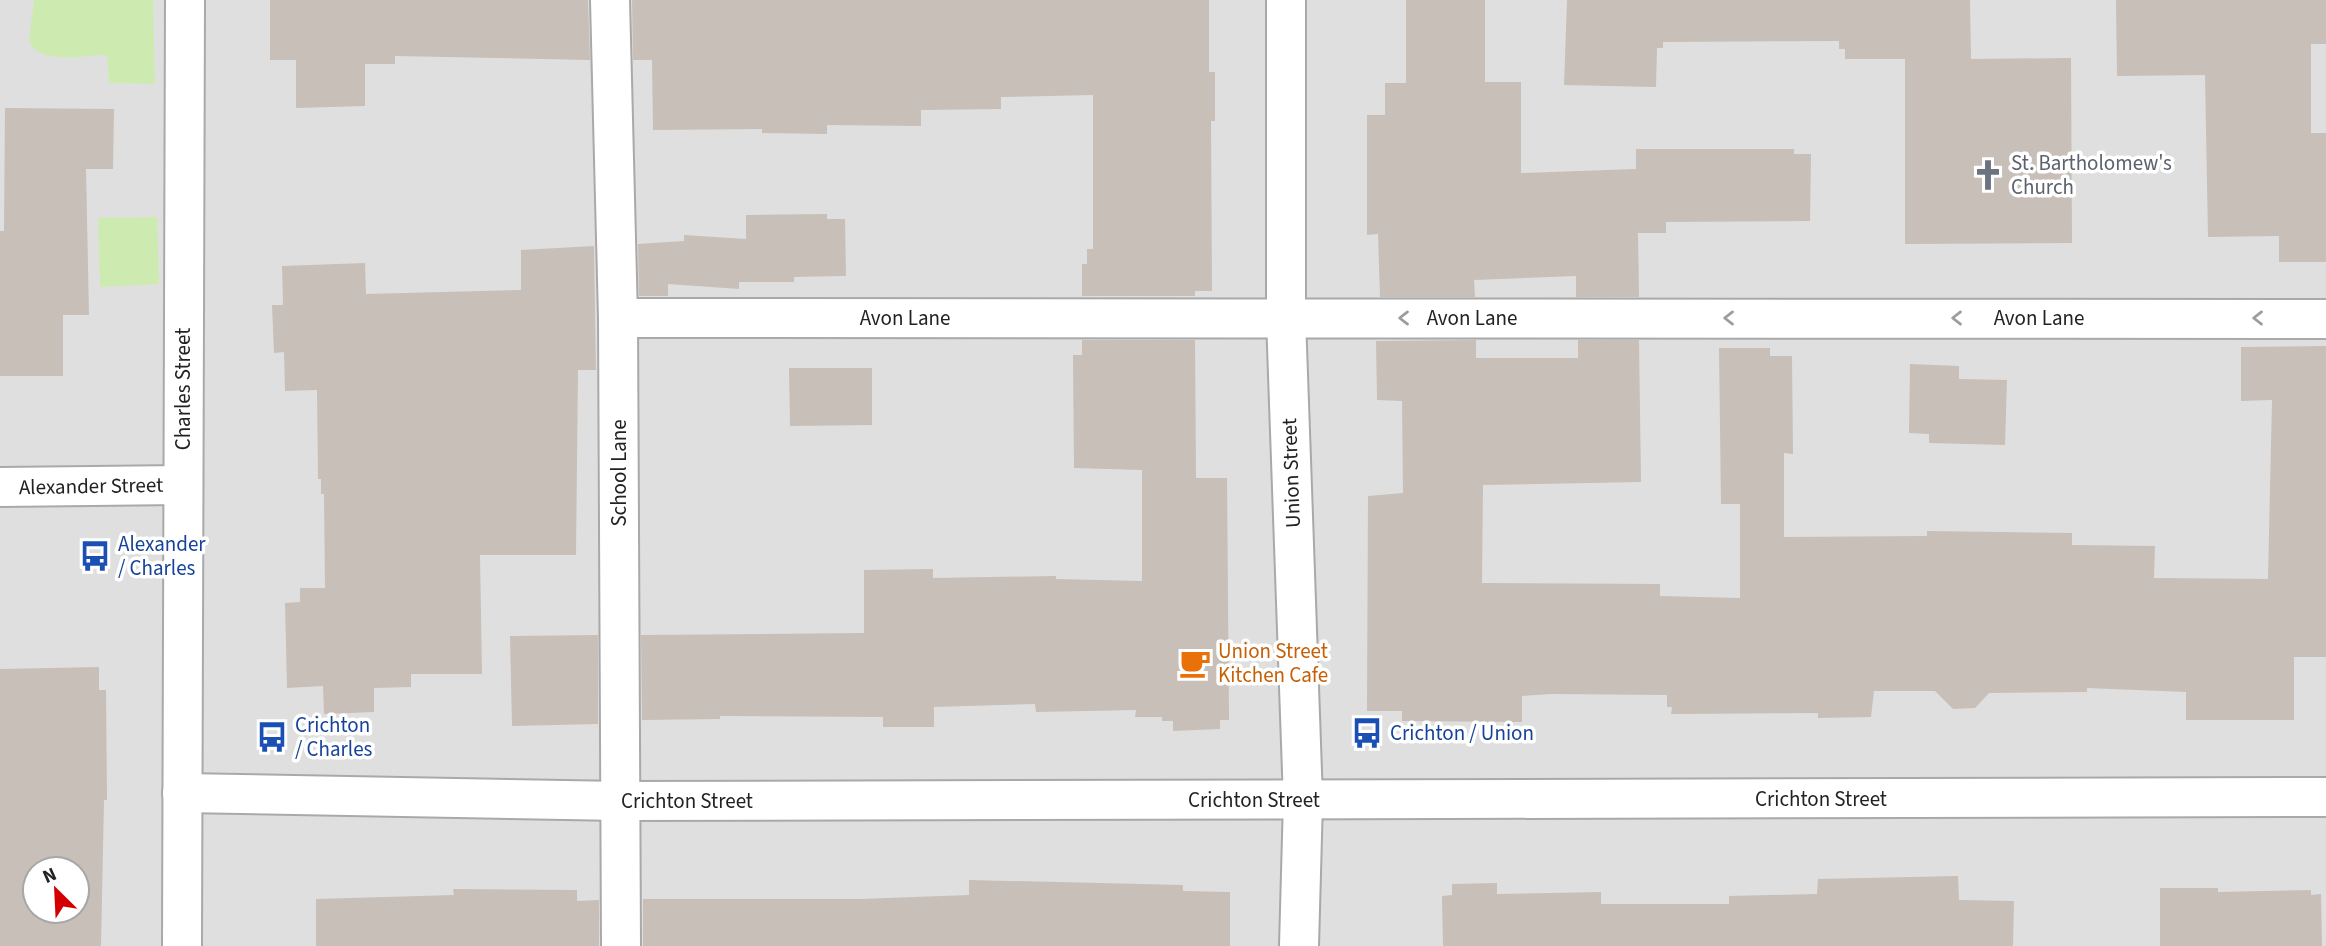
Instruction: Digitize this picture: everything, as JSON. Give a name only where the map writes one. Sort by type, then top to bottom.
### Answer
[{"type":"street","name":"Charles Street","points":[[181,946],[185,0]]},
{"type":"street","name":"School Lane","points":[[610,0],[618,318],[621,946]]},
{"type":"street","name":"Union Street","points":[[1286,0],[1286,318],[1303,800],[1299,946]]},
{"type":"street","name":"Avon Lane","points":[[618,318],[2326,319]]},
{"type":"street","name":"Alexander Street","points":[[0,487],[182,485]]},
{"type":"street","name":"Crichton Street","points":[[182,793],[621,801],[2326,797]]},
{"type":"shaded area","points":[[0,0],[2326,0],[2326,946],[0,946]]},
{"type":"green space","points":[[34,0],[153,0],[155,84],[109,83],[107,55],[52,56],[34,48],[29,40]]},
{"type":"green space","points":[[157,217],[159,284],[100,287],[98,218]]},
{"type":"building","points":[[270,0],[588,0],[590,60],[395,56],[395,64],[365,64],[365,106],[296,108],[296,60],[270,60]]},
{"type":"building","points":[[632,0],[1209,0],[1209,72],[1215,72],[1215,121],[1211,121],[1212,291],[1195,291],[1195,296],[1082,296],[1082,264],[1087,264],[1087,249],[1093,249],[1093,95],[1001,97],[1001,109],[921,110],[921,126],[827,125],[827,134],[762,133],[762,129],[653,130],[652,60],[633,60]]},
{"type":"building","points":[[1406,0],[1485,0],[1485,82],[1521,82],[1521,173],[1636,169],[1636,149],[1794,149],[1794,154],[1811,154],[1810,221],[1666,222],[1666,233],[1638,233],[1639,297],[1576,297],[1576,276],[1474,280],[1475,297],[1380,297],[1378,234],[1367,235],[1367,115],[1385,115],[1385,83],[1406,83]]},
{"type":"building","points":[[1567,0],[1970,0],[1971,59],[2071,58],[2072,243],[1905,244],[1905,59],[1845,59],[1845,49],[1839,49],[1839,41],[1663,42],[1663,48],[1657,48],[1656,87],[1564,85]]},
{"type":"building","points":[[2116,0],[2326,0],[2326,44],[2311,44],[2311,133],[2326,133],[2326,262],[2279,262],[2279,236],[2208,237],[2205,75],[2117,76]]},
{"type":"building","points":[[5,108],[114,109],[113,169],[86,169],[89,315],[63,315],[63,376],[0,376],[0,231],[4,231]]},
{"type":"building","points":[[827,214],[827,219],[845,219],[846,276],[794,277],[794,282],[739,282],[739,289],[668,284],[668,296],[639,296],[638,244],[684,241],[684,235],[746,239],[746,215]]},
{"type":"building","points":[[594,246],[596,370],[578,370],[576,555],[480,555],[482,674],[411,674],[411,687],[374,688],[374,712],[324,714],[323,686],[287,688],[285,603],[300,602],[300,588],[325,588],[324,494],[321,494],[321,479],[318,479],[317,390],[285,391],[284,352],[274,353],[272,305],[283,305],[282,266],[365,263],[366,294],[521,290],[521,250]]},
{"type":"building","points":[[1082,340],[1195,340],[1196,478],[1227,478],[1229,720],[1220,720],[1220,729],[1173,731],[1173,721],[1162,721],[1162,717],[1135,717],[1136,710],[1036,712],[1035,704],[934,707],[934,727],[883,727],[883,717],[720,716],[720,719],[642,720],[641,635],[864,633],[864,570],[933,569],[933,578],[1056,576],[1056,579],[1142,581],[1142,470],[1074,468],[1073,355],[1082,355]]},
{"type":"building","points":[[1476,340],[1476,358],[1578,358],[1578,340],[1639,340],[1641,482],[1483,485],[1482,583],[1660,584],[1660,596],[1740,598],[1740,504],[1721,504],[1719,348],[1770,348],[1770,356],[1792,356],[1793,454],[1784,453],[1784,537],[1927,536],[1927,531],[2072,533],[2072,545],[2155,546],[2154,578],[2268,579],[2272,400],[2241,401],[2241,347],[2326,346],[2326,657],[2294,657],[2294,720],[2186,720],[2186,692],[2087,688],[2087,692],[1989,693],[1975,708],[1953,709],[1935,691],[1874,691],[1871,717],[1818,718],[1818,713],[1671,714],[1672,707],[1667,707],[1667,695],[1522,696],[1522,722],[1402,721],[1402,711],[1367,711],[1368,496],[1403,493],[1402,401],[1377,400],[1376,341]]},
{"type":"building","points":[[1910,364],[1959,366],[1959,379],[2007,380],[2005,445],[1929,443],[1929,434],[1909,433]]},
{"type":"building","points":[[789,368],[872,368],[872,425],[790,426]]},
{"type":"building","points":[[598,635],[598,724],[512,726],[510,636]]},
{"type":"building","points":[[99,667],[99,690],[106,690],[107,800],[104,800],[101,946],[0,946],[0,669]]},
{"type":"building","points":[[1958,876],[1959,900],[2014,901],[2013,946],[1443,946],[1442,896],[1452,895],[1452,884],[1497,883],[1497,894],[1601,892],[1601,904],[1729,904],[1729,896],[1817,894],[1818,879]]},
{"type":"building","points":[[969,880],[1183,885],[1183,891],[1230,892],[1230,946],[643,946],[643,899],[860,899],[969,895]]},
{"type":"building","points":[[2160,888],[2218,888],[2218,892],[2311,890],[2311,895],[2321,894],[2322,946],[2160,946]]},
{"type":"building","points":[[453,889],[577,890],[577,901],[599,900],[599,946],[316,946],[316,899],[454,895]]},
{"type":"place","name":"St. Bartholomew's Church","points":[[1988,175]]},
{"type":"place","name":"Alexander / Charles","points":[[95,556]]},
{"type":"place","name":"Union Street Kitchen Cafe","points":[[1195,663]]},
{"type":"place","name":"Crichton / Union","points":[[1367,733]]},
{"type":"place","name":"Crichton / Charles","points":[[272,737]]}]
